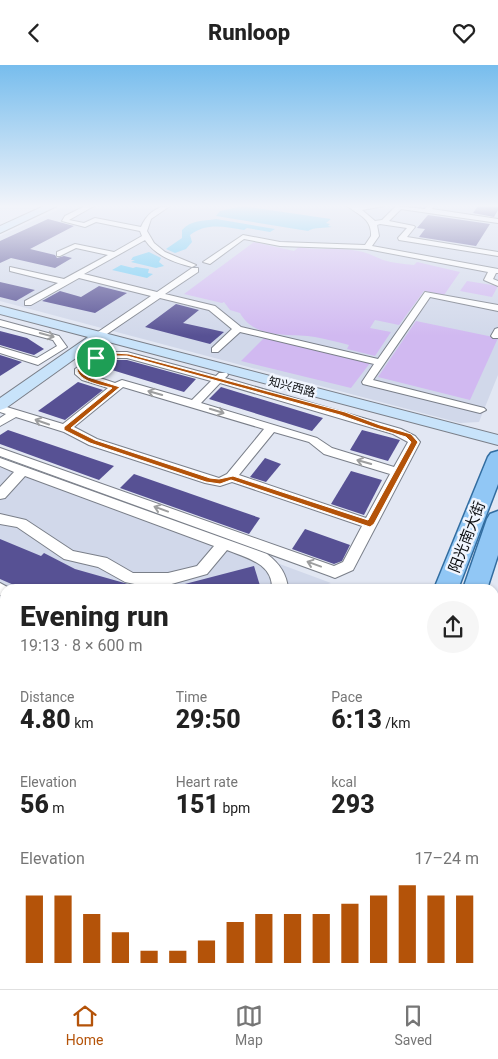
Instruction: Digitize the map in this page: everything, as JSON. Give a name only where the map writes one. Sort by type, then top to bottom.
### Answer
[{"type":"main road","name":"阳光南大街","points":[[448,584],[498,457]]},
{"type":"main road","name":"阳光南大街","points":[[478,584],[498,519]]},
{"type":"street","points":[[60,254],[69,249]]},
{"type":"street","points":[[90,249],[114,254]]},
{"type":"street","points":[[28,303],[121,249]]},
{"type":"street","points":[[155,249],[194,267]]},
{"type":"street","points":[[0,407],[98,336],[159,295],[194,267],[207,262],[226,249]]},
{"type":"street","points":[[378,249],[496,271]]},
{"type":"street","points":[[448,262],[457,249]]},
{"type":"street","points":[[470,249],[498,254]]},
{"type":"street","points":[[13,269],[66,282]]},
{"type":"street","points":[[496,271],[488,280],[498,284]]},
{"type":"street","points":[[77,275],[212,308],[238,329],[381,363]]},
{"type":"street","points":[[480,411],[367,382],[428,294],[498,308]]},
{"type":"street","points":[[0,316],[56,338],[62,347],[38,362],[0,350]]},
{"type":"street","name":"知兴西路","points":[[0,316],[98,336],[498,440]]},
{"type":"street","points":[[215,350],[238,329]]},
{"type":"street","points":[[0,452],[335,572],[348,566],[414,442],[409,435],[221,377],[127,355],[114,354],[96,358],[80,369],[80,374],[86,378],[116,387]]},
{"type":"street","points":[[194,404],[221,377]]},
{"type":"street","points":[[66,428],[122,383],[313,440],[328,451],[397,472]]},
{"type":"street","points":[[0,407],[50,425],[66,428],[93,441],[220,482],[231,477],[271,427]]},
{"type":"street","points":[[0,423],[14,413]]},
{"type":"street","points":[[0,462],[262,558],[272,565],[278,573],[279,584]]},
{"type":"street","points":[[0,495],[23,470]]},
{"type":"street","points":[[231,477],[370,524]]},
{"type":"street","points":[[0,519],[21,523],[69,555],[102,562],[130,578],[144,580],[168,579],[202,570],[224,544]]},
{"type":"shaded area","points":[[0,249],[498,249],[498,375],[479,422],[460,423],[0,301]]},
{"type":"shaded area","points":[[244,249],[351,250],[365,252],[391,262],[414,265],[417,262],[460,272],[444,295],[424,291],[399,325],[375,320],[370,328],[391,332],[375,356],[347,349],[349,345],[315,337],[274,334],[264,331],[255,328],[247,322],[240,313],[230,310],[224,302],[184,294]]},
{"type":"shaded area","points":[[467,281],[498,286],[492,297],[460,291]]},
{"type":"shaded area","points":[[416,321],[498,338],[470,400],[378,377]]},
{"type":"shaded area","points":[[264,338],[370,363],[351,388],[241,361]]},
{"type":"shaded area","points":[[0,460],[331,583],[328,584],[0,584]]},
{"type":"water","points":[[166,249],[186,249],[175,253]]},
{"type":"water","points":[[149,252],[161,258],[159,262],[164,266],[156,268],[131,262],[135,260],[131,260],[133,257]]},
{"type":"water","points":[[121,265],[149,269],[148,273],[153,274],[147,278],[112,270]]},
{"type":"building","points":[[0,249],[31,249],[55,255],[57,258],[64,256],[72,258],[55,268],[11,258],[0,263]]},
{"type":"building","points":[[0,282],[35,290],[16,301],[0,297]]},
{"type":"building","points":[[99,286],[127,293],[95,313],[42,301],[60,291],[81,297]]},
{"type":"building","points":[[176,304],[199,310],[183,323],[224,332],[210,344],[145,327]]},
{"type":"building","points":[[0,331],[27,338],[44,349],[34,355],[0,345]]},
{"type":"building","points":[[0,355],[22,362],[0,376]]},
{"type":"building","points":[[113,360],[127,360],[196,379],[184,392],[112,370],[88,371],[101,363]]},
{"type":"building","points":[[78,382],[103,390],[65,420],[38,411]]},
{"type":"building","points":[[221,387],[323,418],[312,431],[209,399]]},
{"type":"building","points":[[8,430],[114,466],[99,480],[0,444],[0,435]]},
{"type":"building","points":[[362,430],[400,440],[388,461],[350,450]]},
{"type":"building","points":[[265,458],[281,464],[266,482],[250,477]]},
{"type":"building","points":[[351,471],[382,480],[364,515],[331,504]]},
{"type":"building","points":[[134,474],[260,518],[249,534],[120,488]]},
{"type":"building","points":[[305,529],[350,545],[342,561],[334,564],[292,549]]},
{"type":"building","points":[[0,539],[41,556],[44,553],[75,569],[128,584],[12,584],[0,579]]},
{"type":"building","points":[[254,566],[259,584],[185,584]]},
{"type":"route","points":[[114,354],[127,355],[342,414],[378,427],[409,435],[414,442],[370,524],[231,477],[220,482],[209,480],[93,441],[66,428],[116,387],[86,378],[80,374],[80,369],[96,358],[114,354]]}]
